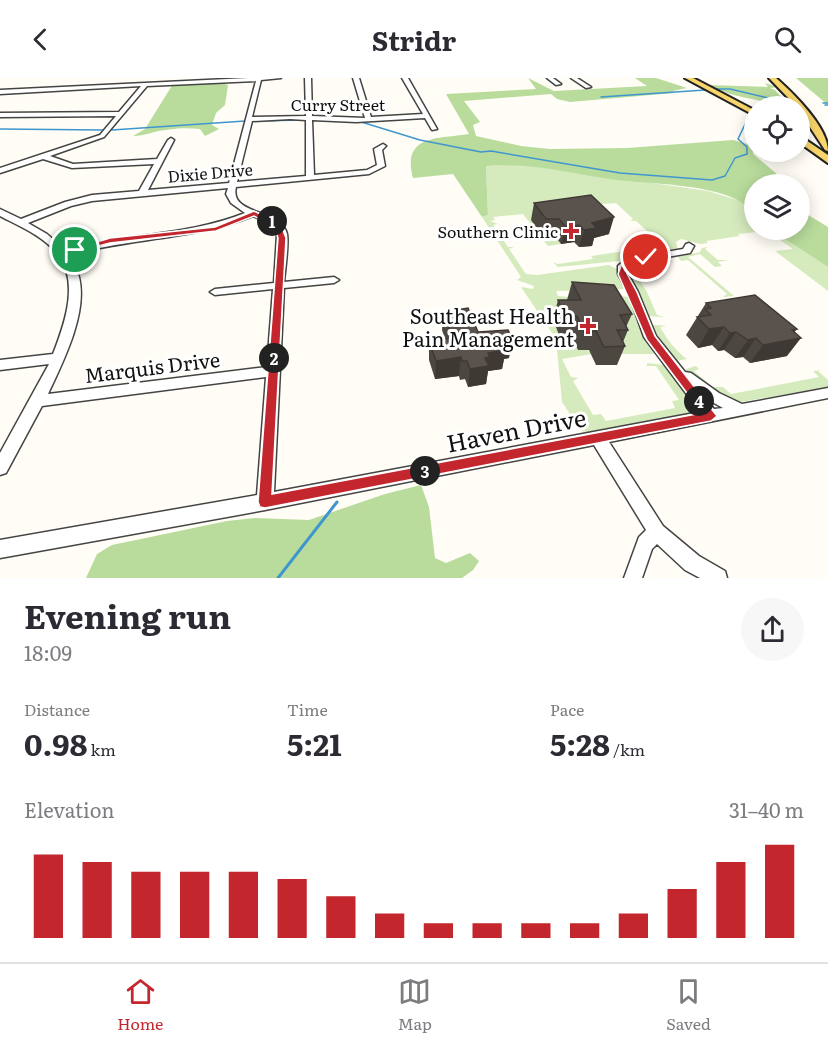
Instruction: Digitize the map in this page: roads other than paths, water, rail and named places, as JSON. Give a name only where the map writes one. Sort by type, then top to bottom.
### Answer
[{"type":"main road","points":[[688,78],[744,108]]},
{"type":"main road","points":[[772,78],[792,96]]},
{"type":"main road","points":[[782,78],[801,96]]},
{"type":"main road","points":[[810,121],[827,146]]},
{"type":"main road","points":[[810,138],[827,146]]},
{"type":"main road","points":[[810,147],[828,160]]},
{"type":"street","points":[[0,92],[146,84],[174,80],[278,78]]},
{"type":"street","points":[[308,78],[310,178]]},
{"type":"street","points":[[356,78],[368,119]]},
{"type":"street","points":[[405,78],[434,129]]},
{"type":"street","points":[[550,78],[558,84]]},
{"type":"street","points":[[574,78],[588,87]]},
{"type":"street","points":[[259,79],[231,197],[234,202],[272,221],[281,230],[265,502]]},
{"type":"street","points":[[48,89],[57,83]]},
{"type":"street","points":[[0,171],[100,137],[146,84]]},
{"type":"street","points":[[39,115],[57,106]]},
{"type":"street","points":[[0,115],[121,114]]},
{"type":"street","name":"Curry Street","points":[[248,119],[368,119],[427,116]]},
{"type":"street","points":[[142,193],[171,140]]},
{"type":"street","name":"Dixie Drive","points":[[20,223],[77,201],[375,170],[381,165],[378,149],[383,146]]},
{"type":"street","points":[[42,156],[61,165],[76,166],[160,160]]},
{"type":"street","points":[[0,212],[51,241],[63,254],[73,273],[76,297],[71,324],[57,358],[0,468]]},
{"type":"street","points":[[63,254],[110,241],[216,229],[254,213]]},
{"type":"street","points":[[689,246],[687,251],[630,261],[622,269],[651,337],[711,416]]},
{"type":"street","points":[[215,292],[334,280]]},
{"type":"street","points":[[0,365],[57,358]]},
{"type":"street","points":[[674,367],[714,398],[741,410]]},
{"type":"street","name":"Marquis Drive","points":[[35,401],[273,371]]},
{"type":"street","name":"Haven Drive","points":[[0,549],[265,502],[828,393]]},
{"type":"street","points":[[597,437],[657,532],[686,559],[718,578]]},
{"type":"street","points":[[633,578],[645,543],[657,532]]},
{"type":"waterway","points":[[715,89],[730,89],[760,96]]},
{"type":"waterway","points":[[601,97],[705,90]]},
{"type":"waterway","points":[[823,103],[828,103]]},
{"type":"waterway","points":[[257,121],[302,120]]},
{"type":"waterway","points":[[112,130],[245,121]]},
{"type":"waterway","points":[[358,121],[420,140],[481,152],[491,151],[620,173],[712,180],[725,176],[735,158],[744,155]]},
{"type":"waterway","points":[[744,126],[738,139],[744,144]]},
{"type":"waterway","points":[[0,129],[104,130]]},
{"type":"waterway","points":[[278,578],[337,502]]},
{"type":"place","name":"Southern Clinic","points":[[571,231]]},
{"type":"place","name":"Southeast Health Pain Management","points":[[588,326]]}]
